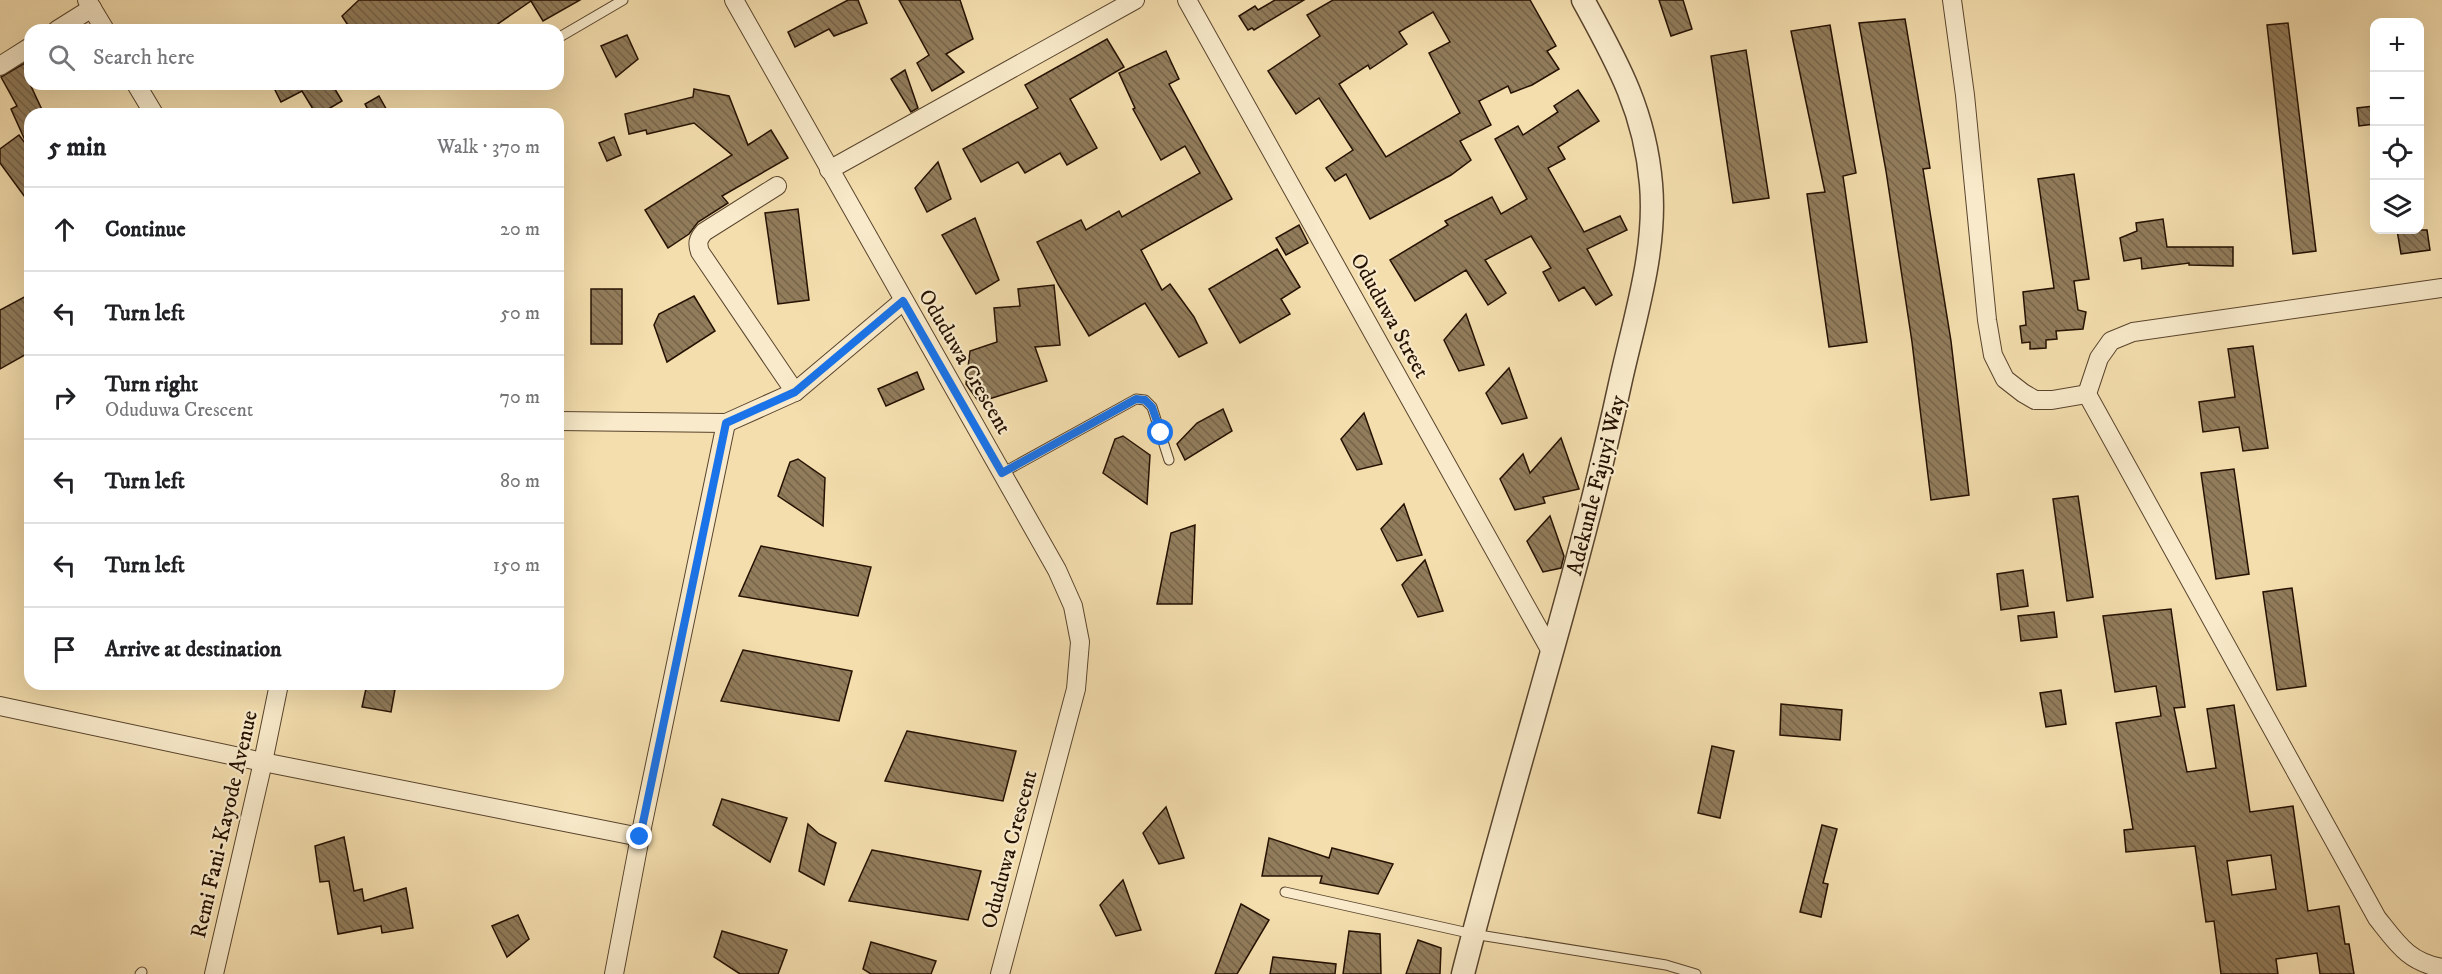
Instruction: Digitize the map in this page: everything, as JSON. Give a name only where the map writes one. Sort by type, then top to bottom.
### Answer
[{"type":"street","name":"Oduduwa Crescent","points":[[734,0],[1057,570],[1073,606],[1080,642],[1076,688],[1000,974]]},
{"type":"street","points":[[829,170],[1135,0]]},
{"type":"street","name":"Oduduwa Street","points":[[1187,0],[1552,653]]},
{"type":"street","name":"Adekunle Fajuyi Way","points":[[1463,974],[1604,457],[1646,263],[1651,225],[1651,185],[1638,112],[1616,61],[1582,0]]},
{"type":"street","points":[[1952,0],[1965,95],[1987,320],[1993,355],[2005,379],[2035,400],[2052,400],[2086,394]]},
{"type":"street","points":[[64,24],[89,4],[101,24]]},
{"type":"street","points":[[0,66],[24,51]]},
{"type":"street","points":[[140,90],[150,108]]},
{"type":"street","points":[[777,186],[704,232],[699,238],[698,245],[700,252],[795,392]]},
{"type":"street","points":[[2442,288],[2133,332],[2111,341],[2098,358],[2086,394],[2377,918],[2405,953],[2431,966],[2442,968]]},
{"type":"street","points":[[564,421],[726,423],[795,392],[903,301]]},
{"type":"street","points":[[614,974],[640,837],[726,423]]},
{"type":"street","name":"Remi Fani-Kayode Avenue","points":[[214,974],[278,690]]},
{"type":"street","points":[[0,706],[263,762],[640,837]]},
{"type":"lane","points":[[564,34],[623,0]]},
{"type":"lane","points":[[1002,473],[1136,399],[1145,400],[1152,407],[1169,460]]},
{"type":"lane","points":[[1285,892],[1473,934],[1666,964],[1696,974]]},
{"type":"building","points":[[359,0],[580,0],[543,21],[531,1],[498,24],[347,24],[342,16]]},
{"type":"building","points":[[848,0],[858,0],[867,23],[834,36],[829,29],[795,47],[788,32]]},
{"type":"building","points":[[899,0],[960,0],[973,39],[946,54],[964,72],[932,91],[917,63],[929,55]]},
{"type":"building","points":[[1275,0],[1304,0],[1254,30],[1252,28],[1248,30],[1239,16],[1255,6],[1258,10]]},
{"type":"building","points":[[1333,0],[1530,0],[1556,46],[1547,51],[1559,69],[1532,85],[1511,93],[1508,86],[1479,101],[1491,125],[1460,141],[1471,160],[1451,175],[1370,219],[1346,174],[1335,181],[1326,168],[1353,150],[1319,98],[1296,114],[1268,71],[1320,36],[1307,15]],"holes":[[[1433,12],[1450,42],[1429,53],[1460,113],[1386,157],[1339,84],[1368,65],[1370,69],[1407,44],[1399,32]]]},
{"type":"building","points":[[1659,0],[1683,0],[1692,29],[1671,36]]},
{"type":"building","points":[[1905,19],[1930,168],[1923,169],[1951,341],[1969,495],[1931,500],[1912,342],[1886,171],[1859,23]]},
{"type":"building","points":[[2288,23],[2316,251],[2293,254],[2267,25]]},
{"type":"building","points":[[1830,25],[1856,173],[1843,176],[1867,342],[1829,347],[1807,194],[1825,192],[1791,31]]},
{"type":"building","points":[[627,35],[638,59],[616,77],[601,46]]},
{"type":"building","points":[[1107,39],[1124,67],[1070,99],[1097,148],[1067,165],[1060,153],[1025,173],[1018,162],[981,182],[963,149],[1038,108],[1025,85]]},
{"type":"building","points":[[1746,50],[1769,198],[1733,203],[1711,56]]},
{"type":"building","points":[[1166,51],[1179,79],[1169,84],[1232,199],[1141,250],[1162,290],[1170,284],[1194,317],[1207,343],[1179,357],[1145,303],[1089,336],[1058,284],[1037,242],[1081,220],[1086,230],[1119,211],[1122,217],[1200,173],[1185,146],[1161,160],[1133,109],[1135,108],[1119,73]]},
{"type":"building","points":[[24,64],[24,90],[33,90],[41,108],[24,108],[24,138],[11,109],[17,106],[1,77]]},
{"type":"building","points":[[905,70],[918,108],[911,112],[891,79]]},
{"type":"building","points":[[694,89],[729,96],[748,145],[771,130],[788,158],[722,196],[728,203],[698,222],[689,234],[668,248],[645,210],[732,155],[694,123],[647,134],[646,130],[629,134],[625,114],[693,97]]},
{"type":"building","points":[[275,90],[336,90],[342,101],[330,108],[312,108],[302,91],[281,102]]},
{"type":"building","points":[[1578,90],[1599,121],[1558,147],[1565,159],[1548,168],[1584,232],[1620,216],[1627,230],[1587,249],[1612,295],[1596,305],[1584,287],[1559,301],[1543,272],[1551,268],[1531,236],[1485,260],[1506,293],[1488,305],[1466,270],[1415,301],[1390,260],[1448,225],[1445,221],[1492,197],[1501,214],[1527,199],[1495,139],[1518,126],[1523,135],[1558,112],[1554,106]]},
{"type":"building","points":[[379,96],[386,108],[367,108],[365,104]]},
{"type":"building","points":[[2370,106],[2370,125],[2359,126],[2357,108]]},
{"type":"building","points":[[19,135],[24,142],[24,196],[0,163],[0,149]]},
{"type":"building","points":[[614,137],[621,155],[607,161],[599,143]]},
{"type":"building","points":[[938,162],[951,199],[927,212],[915,188]]},
{"type":"building","points":[[2074,174],[2089,279],[2074,281],[2078,310],[2086,312],[2083,329],[2056,331],[2057,339],[2046,340],[2046,348],[2030,349],[2030,342],[2022,343],[2020,326],[2026,325],[2023,292],[2054,288],[2038,179]]},
{"type":"building","points":[[798,209],[809,300],[778,304],[765,213]]},
{"type":"building","points":[[975,218],[999,280],[976,294],[942,235]]},
{"type":"building","points":[[2163,219],[2167,247],[2233,247],[2233,266],[2189,265],[2189,263],[2142,269],[2141,258],[2124,261],[2120,238],[2137,231],[2136,223]]},
{"type":"building","points":[[1299,225],[1308,243],[1286,255],[1276,238]]},
{"type":"building","points":[[2424,230],[2427,230],[2430,250],[2401,254],[2398,234],[2424,234]]},
{"type":"building","points":[[1277,249],[1300,287],[1281,299],[1290,314],[1240,343],[1209,289]]},
{"type":"building","points":[[1054,285],[1060,345],[1035,347],[1047,381],[979,402],[966,384],[970,351],[997,342],[994,308],[1020,306],[1018,289]]},
{"type":"building","points":[[591,289],[622,289],[622,344],[591,344]]},
{"type":"building","points":[[694,296],[715,331],[667,362],[654,325],[659,314]]},
{"type":"building","points":[[24,297],[24,355],[0,369],[0,310]]},
{"type":"building","points":[[1466,314],[1484,365],[1459,371],[1444,340]]},
{"type":"building","points":[[2253,346],[2268,448],[2243,451],[2239,427],[2203,432],[2199,402],[2235,397],[2228,349]]},
{"type":"building","points":[[1509,368],[1527,418],[1502,424],[1486,393]]},
{"type":"building","points":[[917,372],[924,389],[886,406],[878,389]]},
{"type":"building","points":[[1223,409],[1232,431],[1185,460],[1177,444],[1197,423]]},
{"type":"building","points":[[1364,413],[1382,464],[1357,470],[1341,439]]},
{"type":"building","points":[[1123,436],[1150,455],[1147,504],[1103,473],[1115,439]]},
{"type":"building","points":[[1561,438],[1579,489],[1543,497],[1545,503],[1515,510],[1500,479],[1523,454],[1530,473]]},
{"type":"building","points":[[798,459],[825,478],[823,526],[778,496],[790,462]]},
{"type":"building","points":[[2234,469],[2249,574],[2216,579],[2201,473]]},
{"type":"building","points":[[2078,496],[2093,597],[2067,601],[2053,499]]},
{"type":"building","points":[[1404,504],[1422,555],[1397,561],[1381,529]]},
{"type":"building","points":[[1550,516],[1564,556],[1561,568],[1543,572],[1527,541]]},
{"type":"building","points":[[1195,525],[1192,604],[1157,604],[1171,533]]},
{"type":"building","points":[[761,546],[871,567],[858,616],[739,596]]},
{"type":"building","points":[[1425,560],[1443,611],[1418,617],[1402,585]]},
{"type":"building","points":[[2023,570],[2028,606],[2001,610],[1997,574]]},
{"type":"building","points":[[2292,588],[2306,686],[2277,690],[2263,592]]},
{"type":"building","points":[[2171,609],[2185,707],[2174,708],[2187,772],[2216,768],[2207,709],[2234,705],[2250,812],[2293,806],[2308,911],[2339,906],[2345,944],[2349,944],[2354,974],[2320,974],[2317,953],[2276,959],[2278,974],[2221,974],[2214,921],[2206,922],[2195,846],[2126,852],[2124,830],[2133,829],[2116,723],[2161,716],[2156,686],[2115,692],[2103,616]],"holes":[[[2271,855],[2276,889],[2232,895],[2227,861]]]},
{"type":"building","points":[[2054,612],[2057,637],[2021,641],[2018,616]]},
{"type":"building","points":[[743,650],[852,671],[839,721],[721,701]]},
{"type":"building","points":[[366,690],[395,690],[391,712],[362,707]]},
{"type":"building","points":[[2061,690],[2066,724],[2046,727],[2040,693]]},
{"type":"building","points":[[1781,704],[1842,710],[1840,740],[1780,735]]},
{"type":"building","points":[[907,731],[1016,751],[1003,801],[885,781]]},
{"type":"building","points":[[1712,746],[1734,751],[1720,818],[1698,813]]},
{"type":"building","points":[[722,799],[787,818],[770,862],[713,825]]},
{"type":"building","points":[[1166,807],[1184,858],[1159,864],[1143,833]]},
{"type":"building","points":[[808,824],[819,834],[836,843],[824,885],[799,871]]},
{"type":"building","points":[[1822,825],[1837,829],[1823,883],[1828,884],[1821,917],[1800,912]]},
{"type":"building","points":[[344,837],[354,891],[362,889],[364,901],[406,888],[413,928],[382,933],[381,926],[338,934],[329,881],[320,882],[315,846]]},
{"type":"building","points":[[1269,838],[1329,858],[1332,848],[1393,864],[1378,894],[1320,883],[1322,876],[1262,876]]},
{"type":"building","points":[[872,850],[981,871],[968,920],[849,901]]},
{"type":"building","points":[[1123,880],[1141,930],[1116,936],[1100,905]]},
{"type":"building","points":[[1241,904],[1269,920],[1237,974],[1215,974]]},
{"type":"building","points":[[518,915],[529,939],[507,957],[492,926]]},
{"type":"building","points":[[722,931],[787,950],[778,974],[740,974],[714,957]]},
{"type":"building","points":[[1349,931],[1380,934],[1381,974],[1343,974]]},
{"type":"building","points":[[1418,940],[1441,948],[1440,974],[1406,974]]},
{"type":"building","points":[[871,942],[936,961],[931,974],[871,974],[863,969]]},
{"type":"building","points":[[1273,957],[1336,964],[1335,974],[1270,974]]},
{"type":"route","points":[[640,837],[726,423],[795,392],[903,301],[1002,473],[1136,399],[1145,400],[1152,407],[1161,433]]}]
